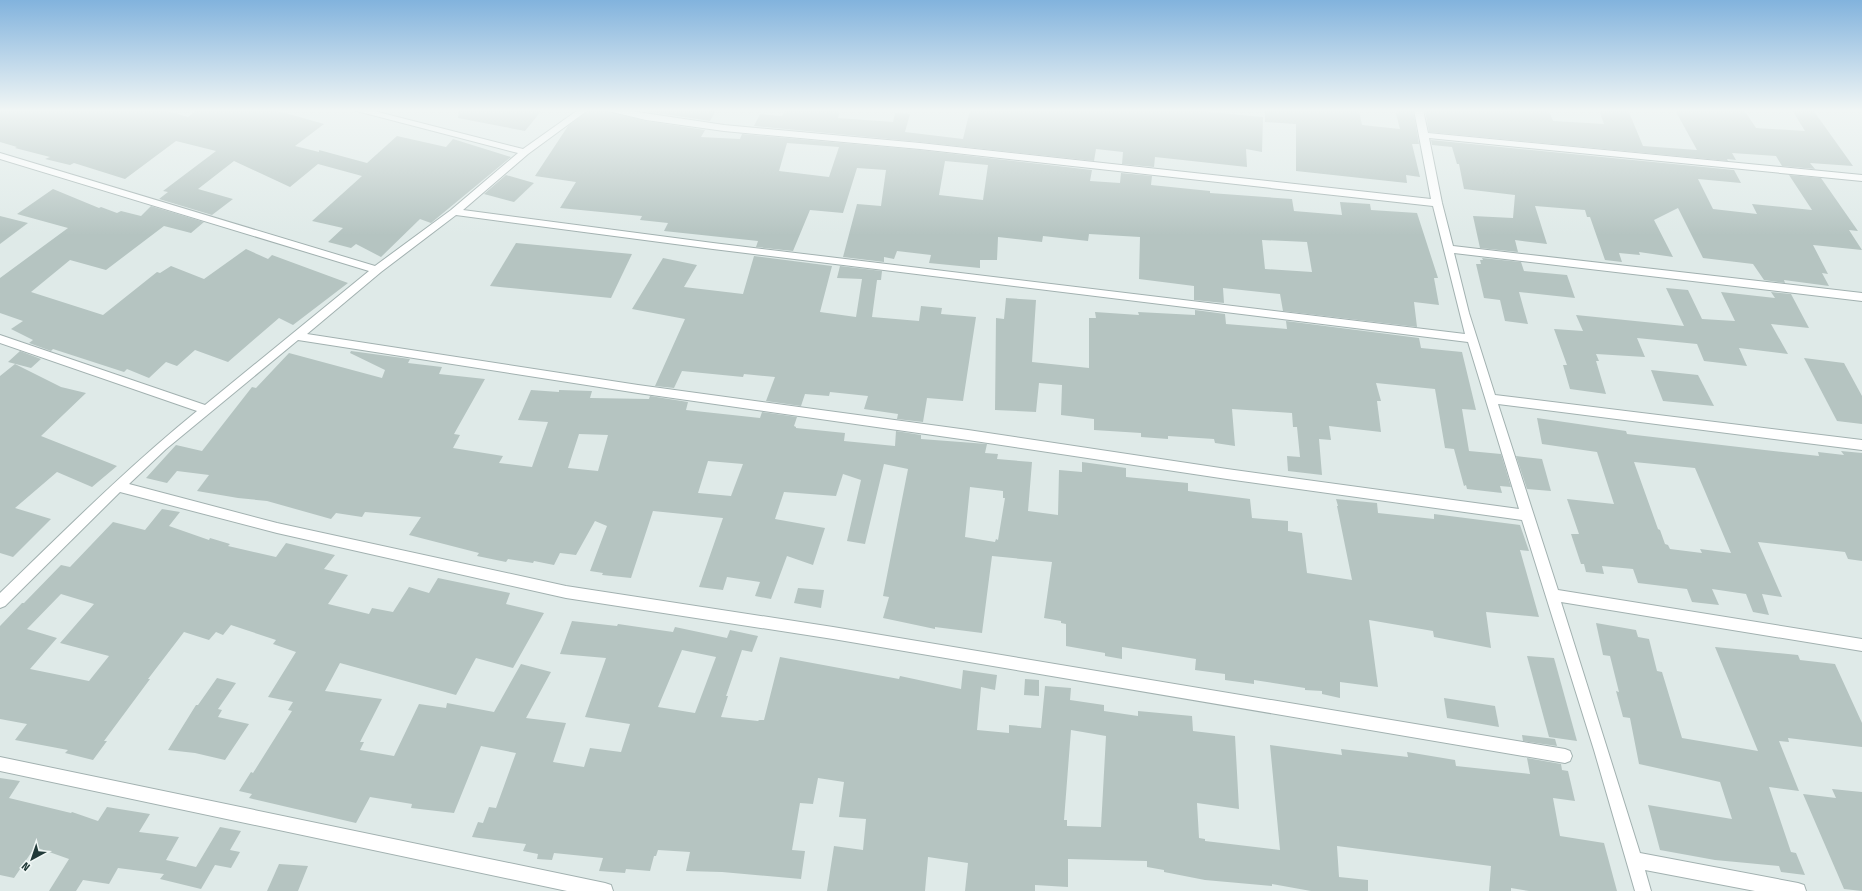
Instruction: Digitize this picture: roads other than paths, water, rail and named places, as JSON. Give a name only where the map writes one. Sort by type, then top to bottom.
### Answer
[{"type":"street","points":[[1,599],[118,486],[162,446],[377,270],[454,212],[525,152]]},
{"type":"street","points":[[972,152],[1437,203]]},
{"type":"street","points":[[1427,152],[1437,203],[1472,339],[1492,399],[1526,515],[1634,860],[1642,891]]},
{"type":"street","points":[[1600,152],[1862,178]]},
{"type":"street","points":[[0,156],[377,270]]},
{"type":"street","points":[[454,212],[713,246],[1472,339]]},
{"type":"street","points":[[1449,249],[1862,297]]},
{"type":"street","points":[[296,336],[638,389],[976,436],[1228,474],[1526,515]]},
{"type":"street","points":[[0,339],[207,410]]},
{"type":"street","points":[[1492,399],[1862,446]]},
{"type":"street","points":[[118,486],[277,528],[566,592],[833,632],[1565,756]]},
{"type":"street","points":[[1552,595],[1862,645]]},
{"type":"street","points":[[0,764],[605,891]]},
{"type":"street","points":[[1634,860],[1798,891]]}]
